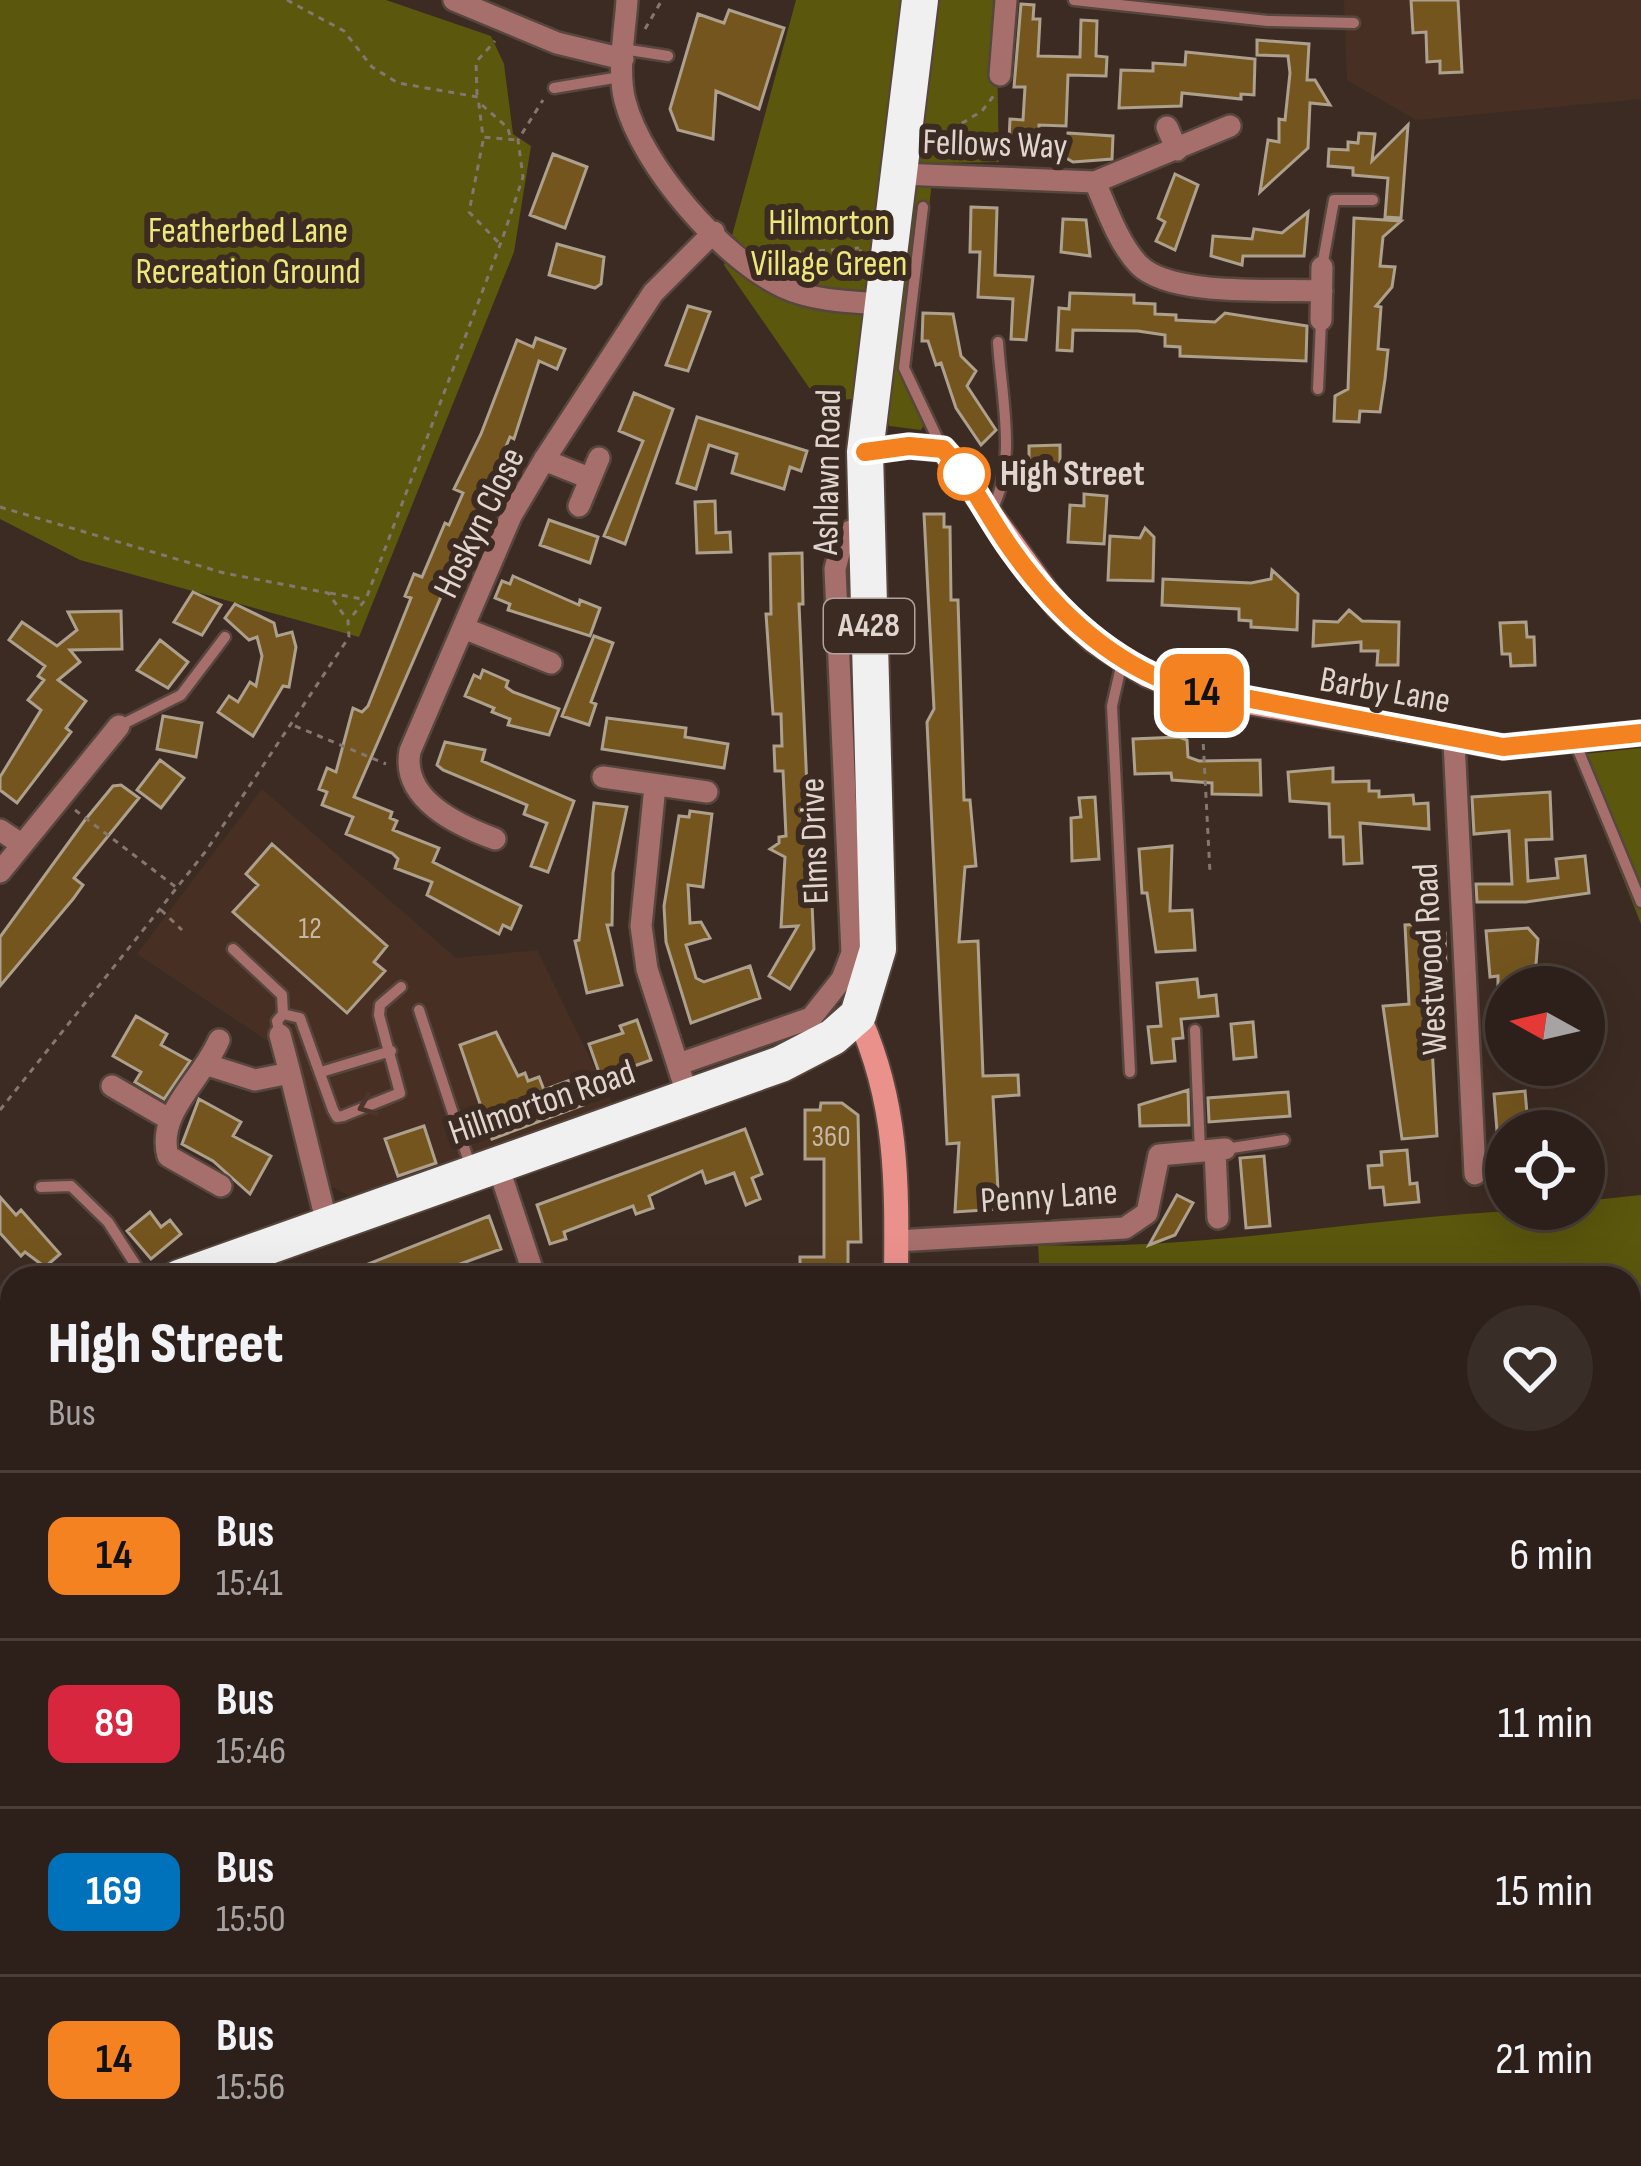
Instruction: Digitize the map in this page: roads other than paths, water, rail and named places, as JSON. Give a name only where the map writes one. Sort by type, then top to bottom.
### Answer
[{"type":"highway","name":"Ashlawn Road","points":[[858,1015],[878,949],[866,525],[869,294],[910,175],[920,0]]},
{"type":"highway","name":"Hillmorton Road","points":[[212,1266],[484,1167],[684,1081],[781,1064],[833,1037],[858,1015]]},
{"type":"street","points":[[454,0],[557,43],[627,59]]},
{"type":"street","points":[[627,0],[631,117],[659,174],[748,265],[783,287],[814,297],[869,294]]},
{"type":"street","points":[[1000,75],[1006,0]]},
{"type":"street","points":[[1167,127],[1177,150]]},
{"type":"street","points":[[1094,182],[1230,127]]},
{"type":"street","name":"Fellows Way","points":[[910,175],[1094,182],[1128,250],[1158,278],[1185,285],[1322,292]]},
{"type":"street","name":"Hoskyn Close","points":[[495,838],[445,817],[409,772],[410,751],[512,516],[544,460],[653,293],[714,232]]},
{"type":"street","points":[[1321,320],[1322,267]]},
{"type":"street","points":[[865,452],[909,446],[943,449]]},
{"type":"street","name":"Barby Lane","points":[[943,449],[1057,606],[1094,641],[1147,674],[1203,694],[1503,747],[1641,733]]},
{"type":"street","points":[[544,460],[594,468],[579,506]]},
{"type":"street","name":"Elms Drive","points":[[684,1081],[811,1018],[842,979],[852,953],[835,569],[844,534],[866,525]]},
{"type":"street","points":[[466,629],[551,664]]},
{"type":"street","points":[[0,872],[119,726]]},
{"type":"street","name":"Westwood Road","points":[[1454,741],[1475,1174]]},
{"type":"street","points":[[603,777],[707,793]]},
{"type":"street","points":[[656,786],[641,926],[646,969],[684,1081]]},
{"type":"street","points":[[0,830],[21,844]]},
{"type":"street","points":[[858,1015],[883,1070],[892,1128],[896,1266]]},
{"type":"street","points":[[282,1024],[327,1224]]},
{"type":"street","points":[[220,1040],[208,1065],[167,1118],[168,1156],[220,1186]]},
{"type":"street","points":[[208,1065],[255,1080],[290,1073]]},
{"type":"street","points":[[112,1086],[167,1118]]},
{"type":"street","points":[[1213,1150],[1218,1218]]},
{"type":"street","name":"Penny Lane","points":[[896,1241],[1125,1228],[1147,1213],[1159,1155],[1213,1150]]},
{"type":"street","points":[[484,1167],[529,1266]]},
{"type":"lane","points":[[1074,0],[1268,21],[1354,23]]},
{"type":"lane","points":[[554,88],[627,59],[668,56]]},
{"type":"lane","points":[[1322,267],[1334,200],[1373,200]]},
{"type":"lane","points":[[922,207],[904,368],[943,449]]},
{"type":"lane","points":[[1318,389],[1321,320]]},
{"type":"lane","points":[[989,514],[1002,492],[1005,465],[998,342]]},
{"type":"lane","points":[[119,726],[181,695],[225,637]]},
{"type":"lane","points":[[1123,658],[1112,706],[1130,1072]]},
{"type":"lane","points":[[1574,740],[1641,902]]},
{"type":"lane","points":[[233,950],[282,995],[282,1024],[300,1018],[337,1117],[400,1093],[380,1005],[401,987]]},
{"type":"lane","points":[[419,1010],[484,1167]]},
{"type":"lane","points":[[1195,1030],[1213,1150],[1284,1140]]},
{"type":"lane","points":[[321,1072],[391,1051]]},
{"type":"lane","points":[[41,1187],[71,1186],[91,1203],[136,1266]]},
{"type":"place","name":"High Street","points":[[964,474]]},
{"type":"park label","name":"Hilmorton Village Green","points":[[829,244]]},
{"type":"park label","name":"Featherbed Lane Recreation Ground","points":[[248,252]]}]
